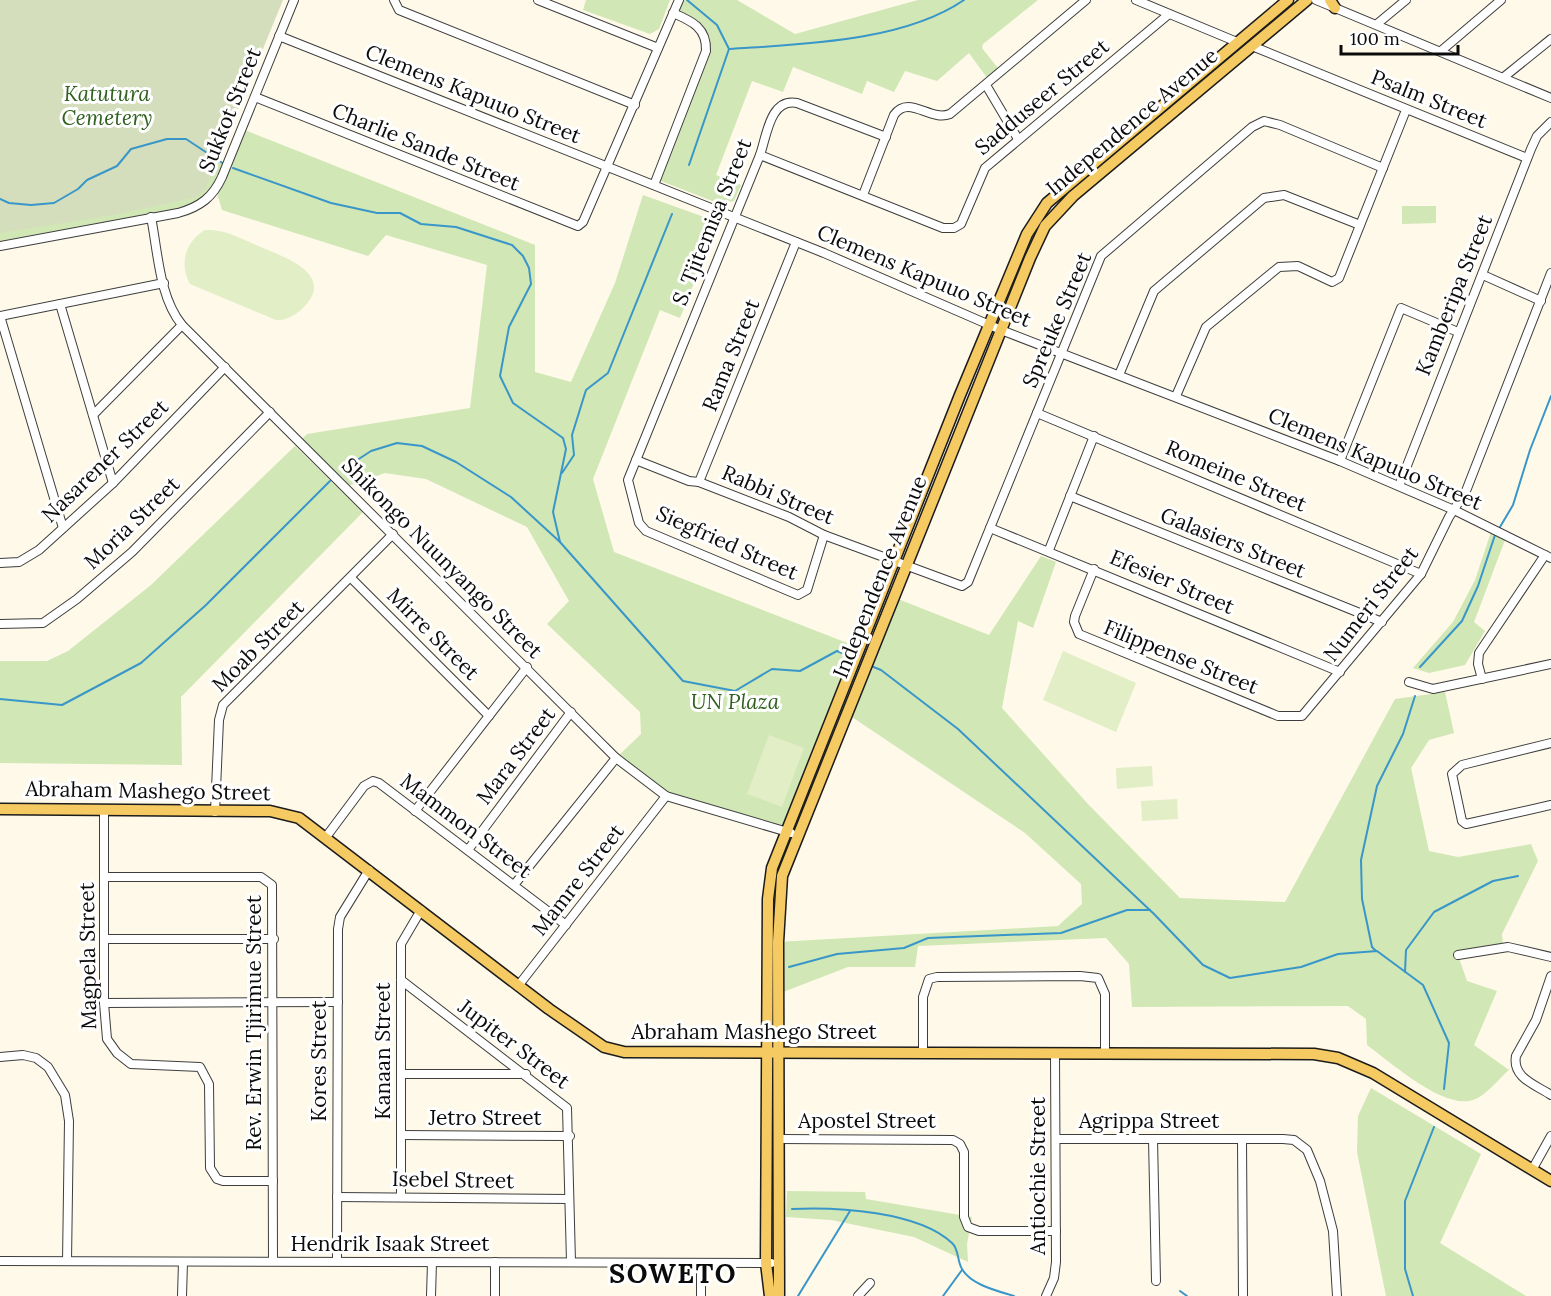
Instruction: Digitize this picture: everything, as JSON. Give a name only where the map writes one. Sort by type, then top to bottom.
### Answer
[{"type":"main road","name":"Independence Avenue","points":[[770,1296],[773,1262],[773,1201],[779,1144],[779,898],[782,876],[872,652],[901,562],[989,325],[1027,234],[1047,203],[1237,42],[1278,4],[1288,0]]},
{"type":"main road","name":"Independence Avenue","points":[[779,1296],[773,1262],[766,1050],[771,868],[860,648],[901,562],[1038,239],[1060,208],[1307,0]]},
{"type":"main road","name":"Abraham Mashego Street","points":[[0,809],[284,813],[299,818],[518,987],[604,1047],[624,1052],[766,1050],[1055,1053],[1286,1052],[1338,1058],[1373,1073],[1551,1181]]},
{"type":"street","name":"Sukkot Street","points":[[0,246],[189,210],[208,200],[217,188],[294,0]]},
{"type":"street","points":[[394,0],[399,10],[635,105]]},
{"type":"street","points":[[538,0],[658,48]]},
{"type":"street","points":[[609,167],[679,0]]},
{"type":"street","points":[[863,195],[894,116],[900,108],[907,106],[938,116],[946,116],[1086,0]]},
{"type":"street","points":[[1136,0],[1237,42]]},
{"type":"street","points":[[1316,0],[1333,4],[1551,98]]},
{"type":"street","points":[[1377,24],[1406,0]]},
{"type":"street","points":[[1441,51],[1501,0]]},
{"type":"street","points":[[654,185],[706,51],[705,41],[699,28],[674,13]]},
{"type":"street","name":"Sadduseer Street","points":[[760,155],[943,228],[954,228],[962,224],[983,171],[1018,139],[1169,14]]},
{"type":"street","name":"Clemens Kapuuo Street","points":[[279,36],[796,242],[1001,330],[1340,461],[1454,510],[1549,556]]},
{"type":"street","points":[[1504,77],[1551,39]]},
{"type":"street","name":"Psalm Street","points":[[1252,46],[1527,158]]},
{"type":"street","points":[[986,85],[1018,139]]},
{"type":"street","name":"Charlie Sande Street","points":[[255,97],[564,223],[578,226],[583,222],[609,167]]},
{"type":"street","name":"S. Tjitemisa Street","points":[[636,460],[779,104],[797,103],[886,137]]},
{"type":"street","points":[[1176,396],[1202,333],[1209,324],[1279,267],[1298,266],[1336,282],[1406,110]]},
{"type":"street","name":"Spreuke Street","points":[[901,562],[962,586],[968,582],[1061,352],[1104,253],[1258,123],[1270,122],[1280,125],[1383,168]]},
{"type":"street","name":"Kamberipa Street","points":[[1399,486],[1527,158],[1537,136],[1551,122]]},
{"type":"street","points":[[1119,375],[1154,291],[1264,198],[1284,195],[1360,225]]},
{"type":"street","name":"Shikongo Nuunyango Street","points":[[151,217],[169,307],[182,325],[616,758],[666,796],[797,835]]},
{"type":"street","name":"Rama Street","points":[[699,482],[796,242]]},
{"type":"street","name":"Numeri Street","points":[[1302,716],[1421,574],[1466,491],[1551,273]]},
{"type":"street","points":[[1483,275],[1541,301]]},
{"type":"street","points":[[63,528],[0,316],[164,283]]},
{"type":"street","points":[[60,304],[113,483]]},
{"type":"street","points":[[1340,461],[1401,309],[1458,332]]},
{"type":"street","points":[[93,415],[182,325]]},
{"type":"street","name":"Nasarener Street","points":[[0,563],[19,562],[26,559],[63,528],[113,483],[225,367]]},
{"type":"street","name":"Moria Street","points":[[0,624],[43,623],[77,599],[132,552],[270,412]]},
{"type":"street","name":"Romeine Street","points":[[1037,413],[1421,574]]},
{"type":"street","points":[[1049,550],[1094,436]]},
{"type":"street","name":"Rabbi Street","points":[[636,460],[789,517],[825,535],[901,562]]},
{"type":"street","name":"Siegfried Street","points":[[636,460],[628,483],[639,523],[646,531],[798,595],[807,590],[825,535]]},
{"type":"street","name":"Galasiers Street","points":[[1070,496],[1383,622]]},
{"type":"street","name":"Efesier Street","points":[[990,528],[1049,550],[1340,672]]},
{"type":"street","name":"Moab Street","points":[[215,812],[219,720],[223,705],[393,534]]},
{"type":"street","points":[[1482,679],[1478,664],[1479,653],[1549,556]]},
{"type":"street","name":"Filippense Street","points":[[1094,569],[1075,616],[1074,622],[1079,633],[1278,716],[1302,716]]},
{"type":"street","name":"Mirre Street","points":[[351,578],[489,716]]},
{"type":"street","points":[[1409,682],[1432,689],[1551,664]]},
{"type":"street","points":[[415,811],[527,667]]},
{"type":"street","name":"Mara Street","points":[[468,850],[571,712]]},
{"type":"street","points":[[1551,743],[1462,765],[1452,774],[1452,783],[1462,821],[1466,824],[1551,805]]},
{"type":"street","points":[[514,885],[616,758]]},
{"type":"street","name":"Mammon Street","points":[[326,837],[368,783],[373,781],[383,785],[566,925]]},
{"type":"street","name":"Mamre Street","points":[[518,987],[666,796]]},
{"type":"street","name":"Magpela Street","points":[[104,811],[104,1002],[107,1039],[124,1059],[140,1065],[194,1065],[207,1077],[210,1168],[217,1179],[273,1182]]},
{"type":"street","name":"Kores Street","points":[[337,1261],[338,922],[369,870]]},
{"type":"street","name":"Rev. Erwin Tjirimue Street","points":[[104,877],[265,878],[273,891],[273,1261]]},
{"type":"street","name":"Kanaan Street","points":[[401,1197],[402,941],[421,910]]},
{"type":"street","points":[[104,939],[274,939]]},
{"type":"street","points":[[1458,955],[1508,947],[1551,957]]},
{"type":"street","points":[[923,1052],[923,997],[929,980],[938,977],[1080,976],[1098,978],[1105,988],[1105,1053]]},
{"type":"street","points":[[1551,976],[1542,1007],[1516,1056],[1515,1064],[1521,1076],[1551,1095]]},
{"type":"street","name":"Jupiter Street","points":[[401,980],[526,1074],[567,1108],[570,1136],[571,1262]]},
{"type":"street","points":[[104,1002],[338,1002]]},
{"type":"street","name":"Antiochie Street","points":[[1046,1296],[1055,1270],[1055,1053]]},
{"type":"street","points":[[0,1057],[13,1055],[36,1058],[48,1067],[66,1095],[69,1121],[68,1261]]},
{"type":"street","points":[[402,1074],[526,1074]]},
{"type":"street","name":"Jetro Street","points":[[401,1135],[570,1136]]},
{"type":"street","points":[[1532,1170],[1551,1136]]},
{"type":"street","name":"Agrippa Street","points":[[1056,1139],[1294,1140],[1312,1156],[1331,1216],[1337,1296]]},
{"type":"street","points":[[1153,1139],[1156,1281]]},
{"type":"street","name":"Apostel Street","points":[[779,1144],[953,1140],[960,1144],[964,1152],[964,1217],[968,1227],[979,1231],[1056,1231]]},
{"type":"street","name":"Agrippa Street","points":[[1242,1140],[1243,1296]]},
{"type":"street","name":"Isebel Street","points":[[337,1197],[569,1199]]},
{"type":"street","name":"Hendrik Isaak Street","points":[[0,1260],[773,1262]]},
{"type":"street","points":[[182,1296],[183,1262]]},
{"type":"street","points":[[431,1296],[432,1262]]},
{"type":"street","points":[[495,1262],[495,1296]]},
{"type":"street","points":[[701,1263],[701,1296]]},
{"type":"street","points":[[858,1296],[870,1283]]},
{"type":"green space","name":"Katutura Cemetery","points":[[0,0],[283,0],[205,190],[197,197],[113,215],[0,233]]},
{"type":"green space","points":[[586,0],[670,0],[659,29],[650,34],[583,10]]},
{"type":"green space","points":[[679,0],[737,0],[795,34],[918,0],[1038,0],[983,44],[982,48],[1001,72],[990,82],[969,53],[937,81],[905,71],[894,92],[867,81],[862,94],[793,67],[783,92],[752,81],[716,175],[741,185],[734,201],[720,204],[656,179],[706,51],[703,34],[673,13]]},
{"type":"green space","name":"UN Plaza","points":[[242,129],[535,245],[535,372],[571,382],[615,283],[643,195],[718,222],[680,318],[660,310],[593,479],[614,552],[860,648],[786,831],[672,798],[616,758],[641,734],[640,712],[547,624],[569,601],[527,527],[426,479],[385,473],[345,487],[299,442],[307,434],[470,408],[487,265],[386,235],[368,256],[222,210],[216,190],[198,206],[0,246],[0,199],[186,139],[225,165]]},
{"type":"green space","points":[[1402,206],[1436,206],[1436,223],[1402,224]]},
{"type":"green space","points":[[205,230],[220,231],[235,236],[295,263],[312,278],[314,287],[311,298],[295,314],[286,319],[276,320],[190,284],[185,269],[186,254],[193,241]]},
{"type":"green space","points":[[295,446],[363,512],[181,697],[182,765],[0,763],[0,661],[47,661],[68,651],[151,585]]},
{"type":"green space","points":[[1491,532],[1505,540],[1474,622],[1485,631],[1465,665],[1429,673],[1413,668],[1453,622],[1475,580]]},
{"type":"green space","points":[[1041,556],[1056,562],[1033,628],[1018,621],[1002,708],[1087,803],[1180,898],[1285,902],[1395,699],[1445,692],[1454,733],[1429,740],[1411,768],[1429,851],[1458,857],[1531,844],[1538,861],[1502,934],[1503,947],[1458,955],[1467,981],[1497,991],[1474,1045],[1509,1070],[1487,1091],[1473,1100],[1461,1101],[1447,1098],[1418,1083],[1367,1045],[1366,1019],[1348,1006],[1132,1007],[1129,964],[1106,938],[918,946],[915,967],[848,967],[778,994],[778,942],[1058,926],[1082,904],[1081,884],[1025,833],[846,713],[893,597],[989,635]]},
{"type":"green space","points":[[1063,651],[1136,683],[1116,732],[1043,700]]},
{"type":"green space","points":[[769,735],[804,748],[782,807],[747,794]]},
{"type":"green space","points":[[1152,766],[1153,786],[1117,789],[1116,768]]},
{"type":"green space","points":[[1177,799],[1178,819],[1142,821],[1141,801]]},
{"type":"green space","points":[[1371,1088],[1481,1154],[1440,1243],[1526,1296],[1386,1296],[1357,1152],[1358,1116]]},
{"type":"green space","points":[[787,1191],[865,1192],[866,1199],[972,1217],[967,1244],[968,1262],[914,1237],[831,1220],[786,1217]]},
{"type":"waterway","points":[[687,0],[717,25],[729,49],[689,165]]},
{"type":"waterway","points":[[729,49],[819,42],[882,33],[912,25],[964,0]]},
{"type":"waterway","points":[[0,199],[9,203],[31,205],[54,203],[78,189],[87,180],[117,166],[131,149],[167,139],[186,139],[224,164]]},
{"type":"waterway","points":[[233,168],[331,203],[377,213],[400,213],[421,224],[456,227],[512,245],[523,256],[529,268],[531,284],[509,327],[500,376],[513,403],[563,438],[566,449],[553,512],[560,542]]},
{"type":"waterway","points":[[562,473],[574,455],[572,435],[586,390],[608,373],[672,214]]},
{"type":"waterway","points":[[1500,527],[1513,505],[1530,450],[1551,396]]},
{"type":"waterway","points":[[345,468],[371,451],[397,443],[422,446],[456,462],[511,497],[560,542],[683,681],[735,691],[772,669],[800,671],[837,651],[852,657]]},
{"type":"waterway","points":[[0,699],[62,705],[141,663],[206,605],[330,481]]},
{"type":"waterway","points":[[1420,667],[1462,621],[1478,586],[1495,535]]},
{"type":"waterway","points":[[871,666],[881,670],[958,729],[1154,914],[1203,965],[1230,978],[1301,967],[1338,954],[1377,951],[1423,985],[1449,1043],[1444,1089]]},
{"type":"waterway","points":[[1376,951],[1372,947],[1362,899],[1361,860],[1377,786],[1403,734],[1415,696]]},
{"type":"waterway","points":[[1405,972],[1406,950],[1434,912],[1493,881],[1518,876]]},
{"type":"waterway","points":[[789,967],[837,954],[904,948],[928,938],[1061,933],[1127,910],[1150,910]]},
{"type":"waterway","points":[[1413,1296],[1405,1269],[1405,1201],[1434,1127]]},
{"type":"waterway","points":[[792,1209],[853,1210],[876,1213],[919,1224],[937,1232],[952,1243],[966,1275],[985,1287],[1014,1296]]},
{"type":"waterway","points":[[798,1296],[850,1211]]},
{"type":"waterway","points":[[943,1296],[962,1270]]},
{"type":"waterway","points":[[1180,1291],[1187,1296]]},
{"type":"district","name":"SOWETO","points":[[673,1274]]}]
